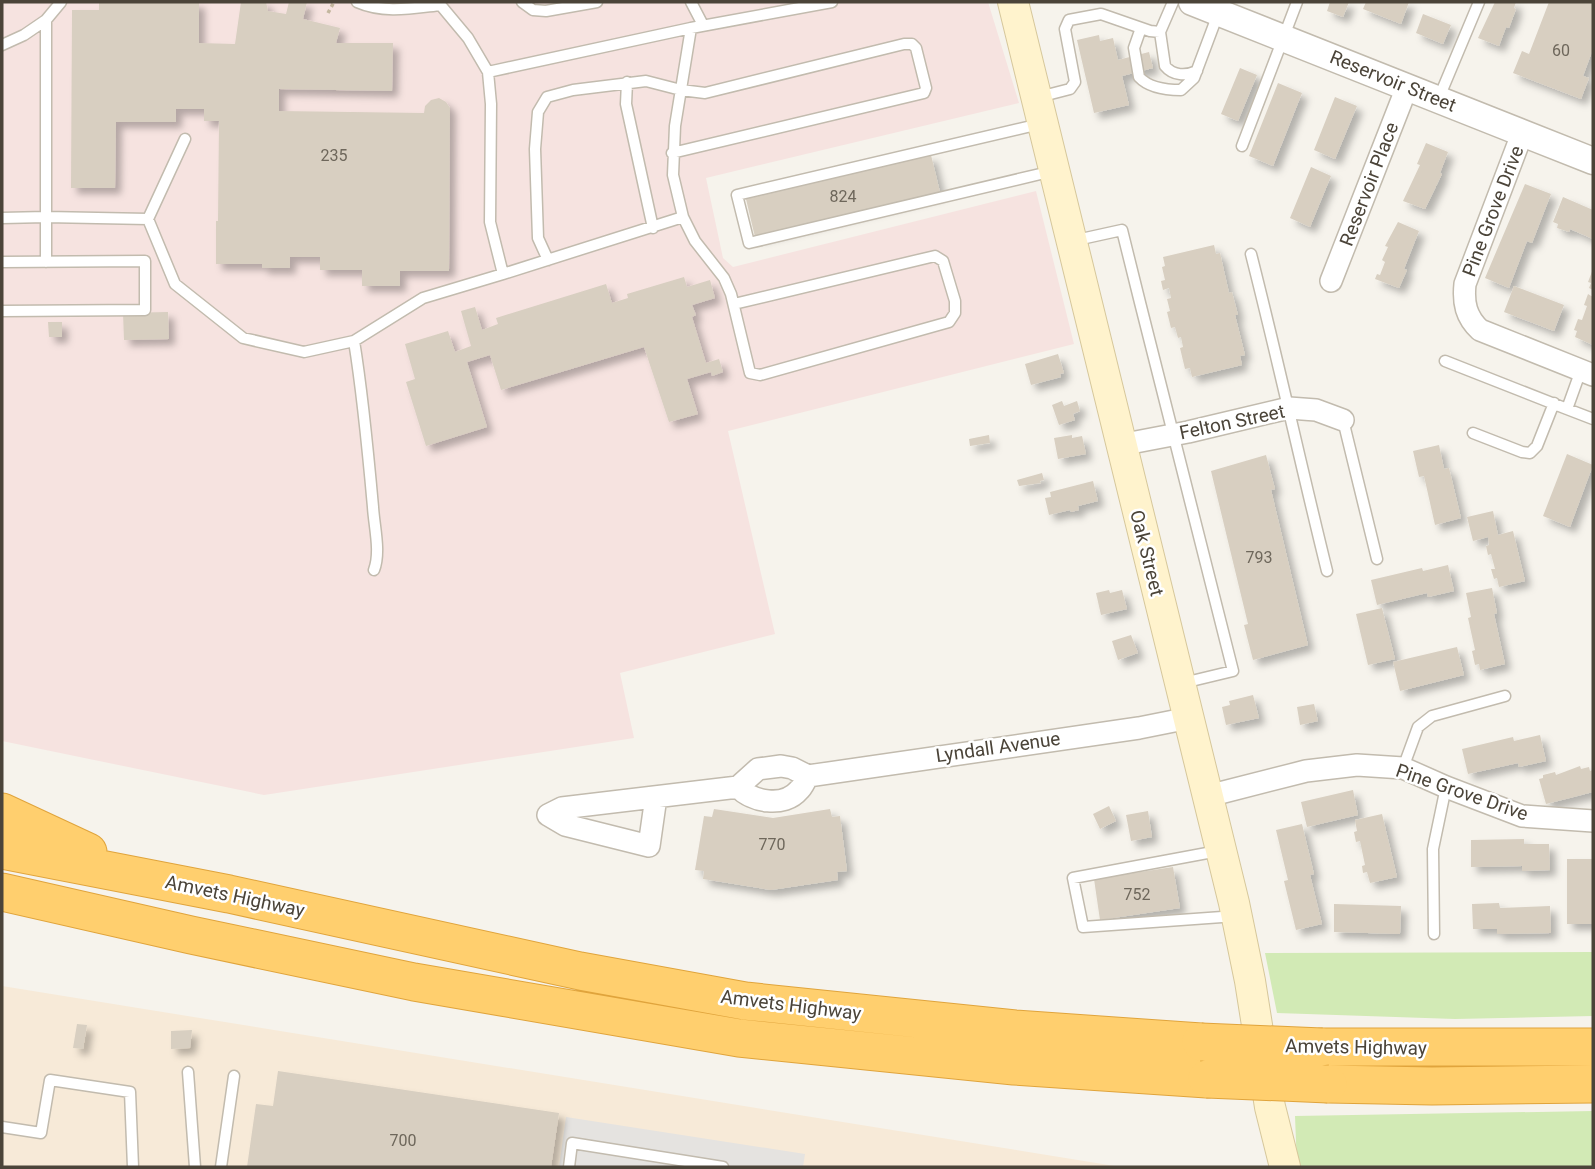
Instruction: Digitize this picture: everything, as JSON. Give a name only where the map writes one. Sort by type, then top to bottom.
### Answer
[{"type":"highway","points":[[2,811],[137,875]]},
{"type":"highway","name":"Amvets Highway","points":[[2,850],[137,875],[580,971],[745,1001],[1015,1029],[1201,1042],[1322,1047],[1593,1047]]},
{"type":"highway","name":"Amvets Highway","points":[[2,892],[414,982],[739,1038],[1014,1066],[1207,1079],[1445,1086],[1593,1084]]},
{"type":"highway","points":[[2,918],[59,927],[191,935]]},
{"type":"main road","name":"Oak Street","points":[[1013,2],[1237,916],[1270,1107],[1285,1167]]},
{"type":"main road","name":"Oak Street","points":[[1270,1107],[1271,1167]]},
{"type":"street","name":"Reservoir Street","points":[[1192,2],[1593,161]]},
{"type":"street","name":"Reservoir Place","points":[[1331,281],[1407,87]]},
{"type":"street","name":"Pine Grove Drive","points":[[1522,134],[1465,284],[1465,307],[1480,330],[1587,373]]},
{"type":"street","name":"Felton Street","points":[[1120,445],[1289,408],[1315,410],[1343,420]]},
{"type":"street","name":"Lyndall Avenue","points":[[656,797],[649,846],[565,825],[548,815],[562,808],[738,787],[758,769],[781,766],[808,776],[1139,728],[1189,718]]},
{"type":"street","name":"Pine Grove Drive","points":[[1208,796],[1306,771],[1357,765],[1403,768],[1446,788],[1522,816],[1593,821]]},
{"type":"street","points":[[738,787],[745,795],[762,801],[785,798],[798,792],[808,776]]},
{"type":"lane","points":[[2,45],[24,35],[46,20],[61,2]]},
{"type":"lane","points":[[357,2],[366,6],[402,10],[439,3],[468,38],[488,72],[491,104],[490,222],[503,274]]},
{"type":"lane","points":[[522,2],[533,10],[546,11],[597,2]]},
{"type":"lane","points":[[691,2],[703,25]]},
{"type":"lane","points":[[488,72],[795,5],[832,2]]},
{"type":"lane","points":[[1173,2],[1160,32],[1161,49],[1168,70],[1180,74],[1197,71]]},
{"type":"lane","points":[[1242,146],[1297,2]]},
{"type":"lane","points":[[1438,100],[1479,2]]},
{"type":"lane","points":[[1141,28],[1133,55],[1140,80],[1165,89],[1181,90],[1190,83],[1197,71],[1219,12]]},
{"type":"lane","points":[[1054,171],[749,243],[737,195],[1039,110],[1070,89],[1075,82],[1065,29],[1069,20],[1101,15],[1160,32]]},
{"type":"lane","points":[[46,20],[46,262]]},
{"type":"lane","points":[[691,28],[672,153],[673,175],[684,217],[695,241],[724,278],[734,304],[750,373],[760,375],[949,322],[955,313],[955,301],[943,261],[935,256],[734,304]]},
{"type":"lane","points":[[548,260],[538,239],[535,149],[538,112],[547,97],[573,90],[646,81],[705,93],[912,44],[916,48],[925,93],[672,153]]},
{"type":"lane","points":[[627,82],[626,104],[653,228]]},
{"type":"lane","points":[[185,139],[148,219],[175,284],[243,338],[304,352],[354,341],[423,298],[684,217]]},
{"type":"lane","points":[[2,218],[148,219]]},
{"type":"lane","points":[[1071,241],[1122,230],[1173,435],[1181,457],[1233,671],[1180,684]]},
{"type":"lane","points":[[1251,254],[1327,571]]},
{"type":"lane","points":[[2,262],[145,261],[145,310],[2,311]]},
{"type":"lane","points":[[354,341],[367,445],[377,563],[374,570]]},
{"type":"lane","points":[[1445,361],[1593,419]]},
{"type":"lane","points":[[1567,409],[1587,373]]},
{"type":"lane","points":[[1473,433],[1530,453],[1537,446],[1553,403]]},
{"type":"lane","points":[[1343,420],[1377,559]]},
{"type":"lane","points":[[1403,768],[1418,727],[1432,716],[1505,696]]},
{"type":"lane","points":[[1434,934],[1433,849],[1446,788]]},
{"type":"lane","points":[[1221,851],[1073,878],[1083,928],[1237,916]]},
{"type":"lane","points":[[188,1072],[195,1167]]},
{"type":"lane","points":[[221,1167],[234,1076]]},
{"type":"lane","points":[[2,1127],[41,1133],[50,1080],[130,1092],[133,1167]]},
{"type":"lane","points":[[569,1167],[572,1143],[723,1167]]},
{"type":"path","points":[[328,13],[334,2]]},
{"type":"shaded area","points":[[2,2],[988,2],[1019,103],[706,178],[723,258],[733,267],[1036,191],[1074,344],[728,431],[775,634],[620,673],[634,738],[264,795],[2,741]]},
{"type":"shaded area","points":[[2,986],[1121,1167],[2,1167]]},
{"type":"shaded area","points":[[566,1117],[805,1154],[803,1167],[559,1167]]},
{"type":"green space","points":[[1593,952],[1593,1016],[1455,1019],[1277,1013],[1265,953]]},
{"type":"green space","points":[[1593,1111],[1593,1167],[1297,1167],[1295,1116]]},
{"type":"building","points":[[99,2],[199,2],[199,43],[235,44],[241,2],[266,2],[268,11],[286,14],[289,2],[307,2],[303,19],[340,28],[336,43],[393,43],[392,91],[279,89],[279,111],[424,113],[425,106],[431,100],[439,98],[446,102],[450,108],[449,271],[400,271],[400,286],[362,286],[362,270],[320,270],[320,257],[290,257],[290,268],[262,268],[262,264],[216,264],[219,121],[204,121],[204,109],[176,109],[176,122],[116,122],[115,188],[71,188],[72,10],[99,10]]},
{"type":"building","points":[[1330,2],[1349,2],[1343,17],[1327,11]]},
{"type":"building","points":[[1366,2],[1409,2],[1401,24],[1363,9]]},
{"type":"building","points":[[1495,2],[1516,2],[1509,28],[1506,27],[1499,46],[1478,38]]},
{"type":"building","points":[[1549,2],[1593,2],[1593,49],[1583,76],[1589,78],[1581,99],[1513,73],[1522,51],[1529,54]]},
{"type":"building","points":[[1423,14],[1451,25],[1443,44],[1416,33]]},
{"type":"building","points":[[1099,35],[1100,41],[1113,38],[1118,60],[1149,52],[1153,68],[1122,76],[1129,105],[1094,113],[1077,40]]},
{"type":"building","points":[[1240,68],[1257,75],[1238,121],[1221,114]]},
{"type":"building","points":[[1278,83],[1302,93],[1273,166],[1249,156]]},
{"type":"building","points":[[1335,97],[1357,106],[1335,159],[1314,150]]},
{"type":"building","points":[[1426,143],[1448,152],[1440,173],[1442,174],[1425,209],[1403,201],[1420,165],[1417,164]]},
{"type":"building","points":[[931,155],[940,192],[755,237],[746,199]]},
{"type":"building","points":[[1311,167],[1331,176],[1310,227],[1290,218]]},
{"type":"building","points":[[1525,184],[1551,194],[1532,243],[1527,241],[1509,288],[1485,278]]},
{"type":"building","points":[[1563,197],[1593,210],[1593,239],[1570,229],[1569,232],[1557,228],[1558,224],[1553,222]]},
{"type":"building","points":[[1398,222],[1419,231],[1399,288],[1375,279],[1377,274],[1380,275],[1385,262],[1382,260],[1388,247],[1385,246]]},
{"type":"building","points":[[1214,245],[1216,254],[1220,253],[1229,293],[1232,292],[1245,355],[1240,356],[1242,365],[1192,377],[1190,368],[1185,369],[1180,348],[1183,347],[1181,337],[1178,338],[1175,327],[1171,328],[1167,312],[1170,311],[1167,299],[1171,298],[1169,288],[1163,290],[1161,281],[1165,280],[1163,257]]},
{"type":"building","points":[[1593,269],[1593,290],[1589,288],[1591,283],[1588,282]]},
{"type":"building","points":[[684,277],[687,287],[710,280],[715,298],[692,305],[696,315],[692,317],[706,363],[719,359],[723,372],[712,376],[711,372],[687,379],[698,414],[669,422],[644,347],[501,390],[490,355],[467,362],[487,427],[426,446],[406,382],[415,379],[405,344],[448,331],[455,352],[471,346],[461,311],[475,307],[482,330],[498,324],[496,318],[606,284],[612,303],[628,298],[627,294]]},
{"type":"building","points":[[1514,286],[1564,305],[1554,331],[1504,312]]},
{"type":"building","points":[[1588,294],[1593,297],[1593,345],[1575,337],[1577,331],[1574,330],[1578,319],[1582,320]]},
{"type":"building","points":[[168,312],[169,339],[124,340],[123,313]]},
{"type":"building","points":[[48,322],[62,322],[62,337],[49,337]]},
{"type":"building","points":[[1058,354],[1064,373],[1060,374],[1061,377],[1031,385],[1025,364]]},
{"type":"building","points":[[1062,401],[1064,406],[1077,401],[1080,411],[1073,414],[1075,420],[1059,425],[1052,405]]},
{"type":"building","points":[[989,435],[990,443],[970,446],[969,439]]},
{"type":"building","points":[[1072,435],[1072,438],[1082,436],[1086,454],[1058,459],[1054,438]]},
{"type":"building","points":[[1439,445],[1444,469],[1449,468],[1461,518],[1435,525],[1424,476],[1419,477],[1413,451]]},
{"type":"building","points":[[1567,454],[1593,465],[1570,527],[1543,516]]},
{"type":"building","points":[[1266,455],[1275,489],[1271,490],[1308,645],[1253,660],[1244,625],[1248,624],[1211,471]]},
{"type":"building","points":[[1042,473],[1044,480],[1040,481],[1041,483],[1019,486],[1017,480]]},
{"type":"building","points":[[1093,481],[1098,501],[1078,506],[1079,510],[1049,515],[1045,498],[1051,497],[1050,492]]},
{"type":"building","points":[[1493,511],[1498,535],[1513,531],[1525,581],[1499,587],[1491,569],[1495,569],[1486,546],[1489,545],[1488,537],[1473,541],[1467,517]]},
{"type":"building","points":[[1448,565],[1454,591],[1428,597],[1427,593],[1377,605],[1371,580]]},
{"type":"building","points":[[1492,588],[1497,613],[1494,614],[1505,664],[1480,670],[1479,664],[1475,665],[1472,651],[1475,650],[1466,593]]},
{"type":"building","points":[[1109,590],[1110,593],[1122,590],[1127,609],[1101,615],[1096,593]]},
{"type":"building","points":[[1382,608],[1395,659],[1368,665],[1356,614]]},
{"type":"building","points":[[1131,635],[1138,653],[1118,660],[1112,641]]},
{"type":"building","points":[[1457,647],[1464,675],[1400,691],[1393,662]]},
{"type":"building","points":[[1253,695],[1259,718],[1226,725],[1222,707],[1230,705],[1229,701]]},
{"type":"building","points":[[1314,704],[1318,721],[1300,725],[1297,707]]},
{"type":"building","points":[[1540,735],[1546,761],[1519,767],[1518,763],[1468,774],[1462,749],[1513,737],[1514,741]]},
{"type":"building","points":[[1580,766],[1581,769],[1589,767],[1590,771],[1593,770],[1593,792],[1546,804],[1539,779],[1543,778],[1543,775],[1555,772],[1556,775]]},
{"type":"building","points":[[1353,790],[1358,815],[1307,827],[1301,802]]},
{"type":"building","points":[[1109,806],[1116,821],[1100,829],[1093,814]]},
{"type":"building","points":[[714,809],[773,818],[830,809],[832,817],[840,816],[847,871],[837,872],[838,880],[771,890],[703,879],[704,871],[695,870],[704,816],[712,817]]},
{"type":"building","points":[[1148,811],[1152,837],[1131,841],[1126,815]]},
{"type":"building","points":[[1382,814],[1397,877],[1370,883],[1367,872],[1363,873],[1362,866],[1365,865],[1360,841],[1356,842],[1355,820]]},
{"type":"building","points":[[1302,824],[1314,874],[1310,875],[1322,924],[1296,930],[1284,881],[1288,880],[1276,830]]},
{"type":"building","points":[[1524,839],[1524,844],[1549,844],[1550,870],[1522,871],[1522,866],[1471,867],[1471,840]]},
{"type":"building","points":[[1567,859],[1593,859],[1593,924],[1567,924]]},
{"type":"building","points":[[1173,867],[1180,908],[1100,920],[1094,879]]},
{"type":"building","points":[[1499,903],[1500,908],[1550,906],[1551,933],[1497,934],[1497,929],[1473,929],[1472,904]]},
{"type":"building","points":[[1334,904],[1401,906],[1400,934],[1334,932]]},
{"type":"building","points":[[77,1024],[87,1025],[83,1049],[73,1048]]},
{"type":"building","points":[[192,1030],[190,1048],[171,1049],[171,1031]]},
{"type":"building","points":[[278,1071],[559,1113],[551,1167],[247,1167],[256,1104],[273,1106]]}]
